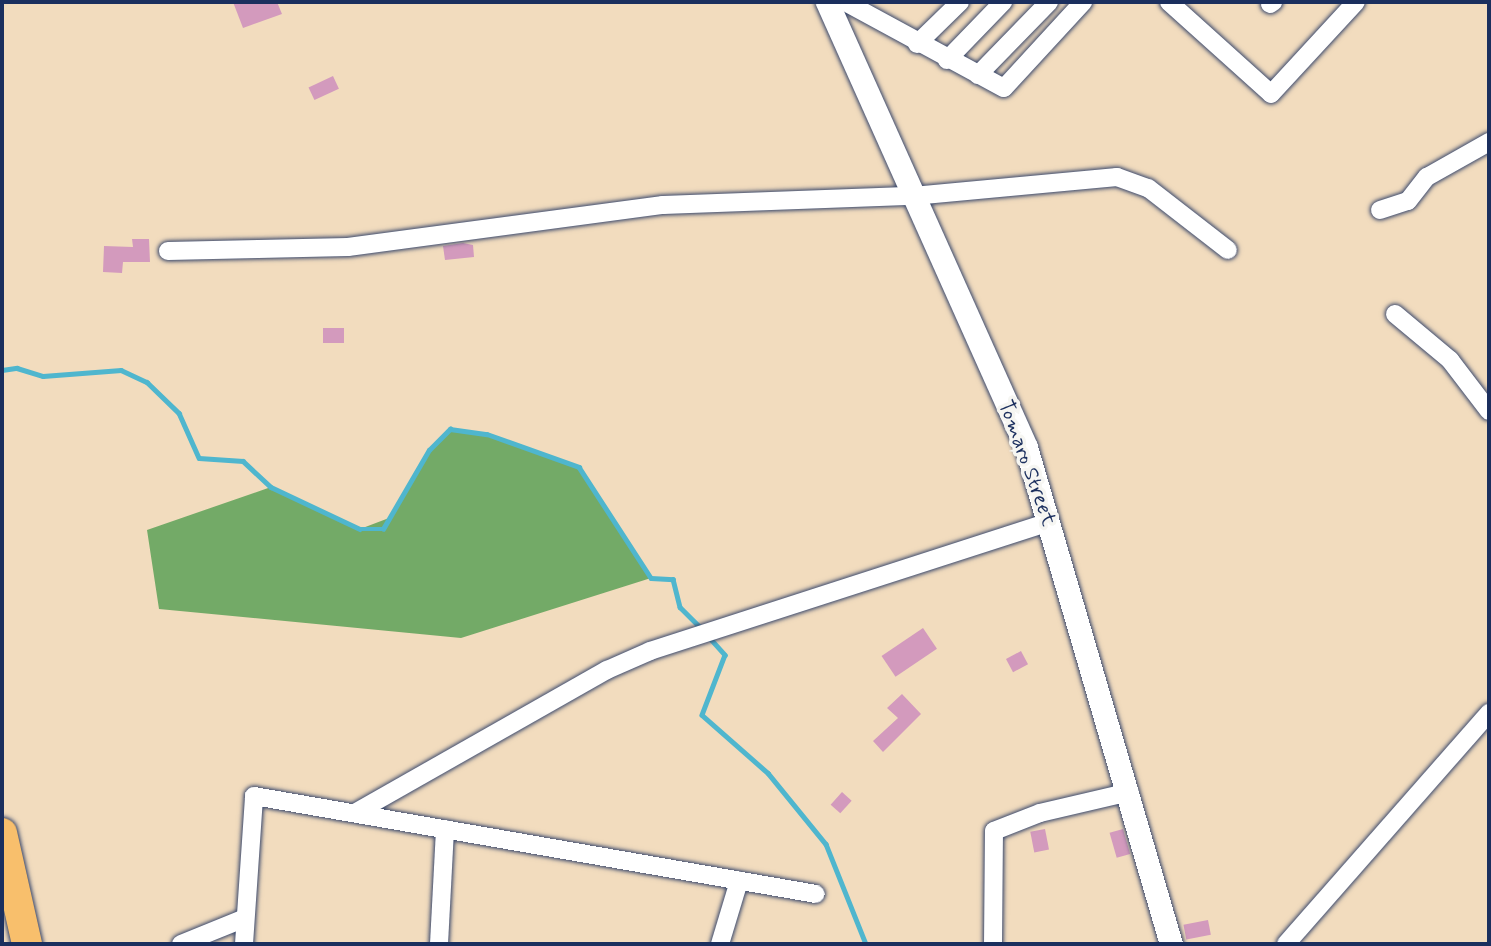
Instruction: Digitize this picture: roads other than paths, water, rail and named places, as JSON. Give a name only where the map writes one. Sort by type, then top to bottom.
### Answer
[{"type":"highway","points":[[2,833],[27,944]]},
{"type":"highway","points":[[2,888],[14,944]]},
{"type":"street","points":[[917,44],[960,2]]},
{"type":"street","points":[[947,60],[1003,2]]},
{"type":"street","points":[[978,75],[1049,2]]},
{"type":"street","points":[[841,4],[1004,88],[1083,2]]},
{"type":"street","points":[[1170,2],[1271,94],[1356,2]]},
{"type":"street","name":"Tomaro Street","points":[[841,4],[913,196],[1026,447],[1129,792],[1171,944]]},
{"type":"street","points":[[1380,209],[1408,201],[1427,177],[1489,142]]},
{"type":"street","points":[[168,251],[348,247],[663,205],[913,196],[1117,177],[1148,188],[1228,250]]},
{"type":"street","points":[[1395,314],[1450,359],[1489,411]]},
{"type":"street","points":[[355,813],[607,670],[650,651],[1050,522]]},
{"type":"street","points":[[1286,944],[1489,713]]},
{"type":"street","points":[[993,944],[994,831],[1040,813],[1129,792]]},
{"type":"street","points":[[244,944],[254,796],[816,894]]},
{"type":"street","points":[[439,944],[445,829]]},
{"type":"street","points":[[720,944],[738,881]]},
{"type":"street","points":[[181,944],[245,918]]},
{"type":"waterway","points":[[2,370],[17,368],[43,376],[121,370],[147,382],[179,413],[199,458],[243,461],[271,487],[360,529],[383,529],[429,450],[450,429],[487,434],[579,467],[651,578],[673,579],[680,607],[701,628]]},
{"type":"waterway","points":[[709,637],[725,655],[702,715],[768,773],[826,844],[866,944]]}]
